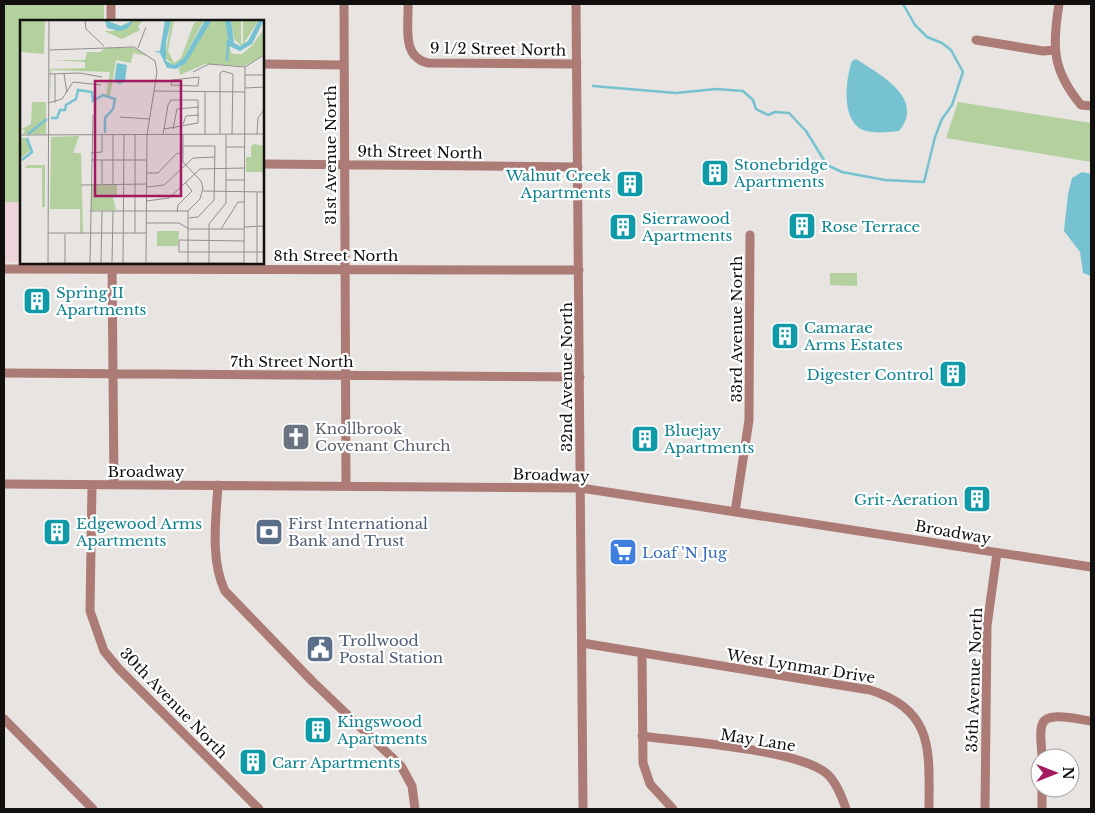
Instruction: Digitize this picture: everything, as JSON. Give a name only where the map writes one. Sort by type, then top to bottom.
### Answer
[{"type":"street","points":[[110,4],[111,20]]},
{"type":"street","name":"31st Avenue North","points":[[344,4],[346,486]]},
{"type":"street","name":"9 1/2 Street North","points":[[408,4],[409,43],[411,54],[417,60],[428,63],[577,64]]},
{"type":"street","name":"32nd Avenue North","points":[[576,4],[583,809]]},
{"type":"street","points":[[1059,4],[1054,50],[1065,84],[1081,105],[1091,106]]},
{"type":"street","points":[[976,40],[1044,51],[1054,50]]},
{"type":"street","points":[[264,64],[344,65]]},
{"type":"street","name":"9th Street North","points":[[264,164],[578,167]]},
{"type":"street","name":"33rd Avenue North","points":[[735,512],[749,420],[750,235]]},
{"type":"street","points":[[112,266],[114,485]]},
{"type":"street","name":"8th Street North","points":[[4,269],[112,266],[579,270]]},
{"type":"street","name":"7th Street North","points":[[4,373],[580,377]]},
{"type":"street","name":"Broadway","points":[[4,484],[581,488],[1091,567]]},
{"type":"street","name":"30th Avenue North","points":[[92,485],[90,611],[104,651],[119,669],[259,809]]},
{"type":"street","points":[[218,486],[218,571],[225,591],[312,681],[401,766],[412,786],[415,809]]},
{"type":"street","name":"35th Avenue North","points":[[985,809],[987,626],[997,553]]},
{"type":"street","name":"West Lynmar Drive","points":[[582,643],[870,690],[900,702],[911,713],[926,742],[929,757],[929,809]]},
{"type":"street","points":[[642,654],[643,763],[650,784],[673,809]]},
{"type":"street","points":[[1042,748],[1042,725],[1046,719],[1053,716],[1091,721]]},
{"type":"street","points":[[4,719],[93,809]]},
{"type":"street","name":"May Lane","points":[[642,736],[765,753],[805,762],[827,773],[842,796],[846,809]]},
{"type":"shaded area","points":[[4,202],[20,202],[20,262],[4,262]]},
{"type":"green space","points":[[4,4],[104,4],[104,20],[20,20],[20,202],[4,202]]},
{"type":"green space","points":[[958,102],[1091,123],[1091,162],[946,138]]},
{"type":"green space","points":[[830,273],[857,273],[857,286],[830,285]]},
{"type":"water","points":[[856,59],[887,80],[903,98],[907,108],[906,119],[899,131],[872,132],[863,130],[856,125],[851,117],[848,108],[847,88],[852,61]]},
{"type":"water","points":[[1082,172],[1091,174],[1091,276],[1083,273],[1080,252],[1064,231],[1068,194],[1072,178]]},
{"type":"waterway","points":[[593,86],[676,93],[716,89],[743,91],[753,100],[756,109],[768,115],[775,112],[789,113],[806,131],[827,165],[842,172],[885,180],[924,182],[935,137],[942,119],[952,105],[963,72],[951,50],[942,43],[927,37],[915,25],[903,4]]},
{"type":"place","name":"Stonebridge Apartments","points":[[715,173]]},
{"type":"place","name":"Walnut Creek Apartments","points":[[630,184]]},
{"type":"place","name":"Rose Terrace","points":[[802,226]]},
{"type":"place","name":"Sierrawood Apartments","points":[[623,227]]},
{"type":"place","name":"Spring II Apartments","points":[[37,301]]},
{"type":"place","name":"Camarae Arms Estates","points":[[785,336]]},
{"type":"place","name":"Digester Control","points":[[953,374]]},
{"type":"place","name":"Knollbrook Covenant Church","points":[[296,437]]},
{"type":"place","name":"Bluejay Apartments","points":[[645,439]]},
{"type":"place","name":"Grit-Aeration","points":[[977,499]]},
{"type":"place","name":"Edgewood Arms Apartments","points":[[57,532]]},
{"type":"place","name":"First International Bank and Trust","points":[[269,532]]},
{"type":"place","name":"Loaf 'N Jug","points":[[623,552]]},
{"type":"place","name":"Trollwood Postal Station","points":[[320,649]]},
{"type":"place","name":"Kingswood Apartments","points":[[318,730]]},
{"type":"place","name":"Carr Apartments","points":[[253,762]]}]
